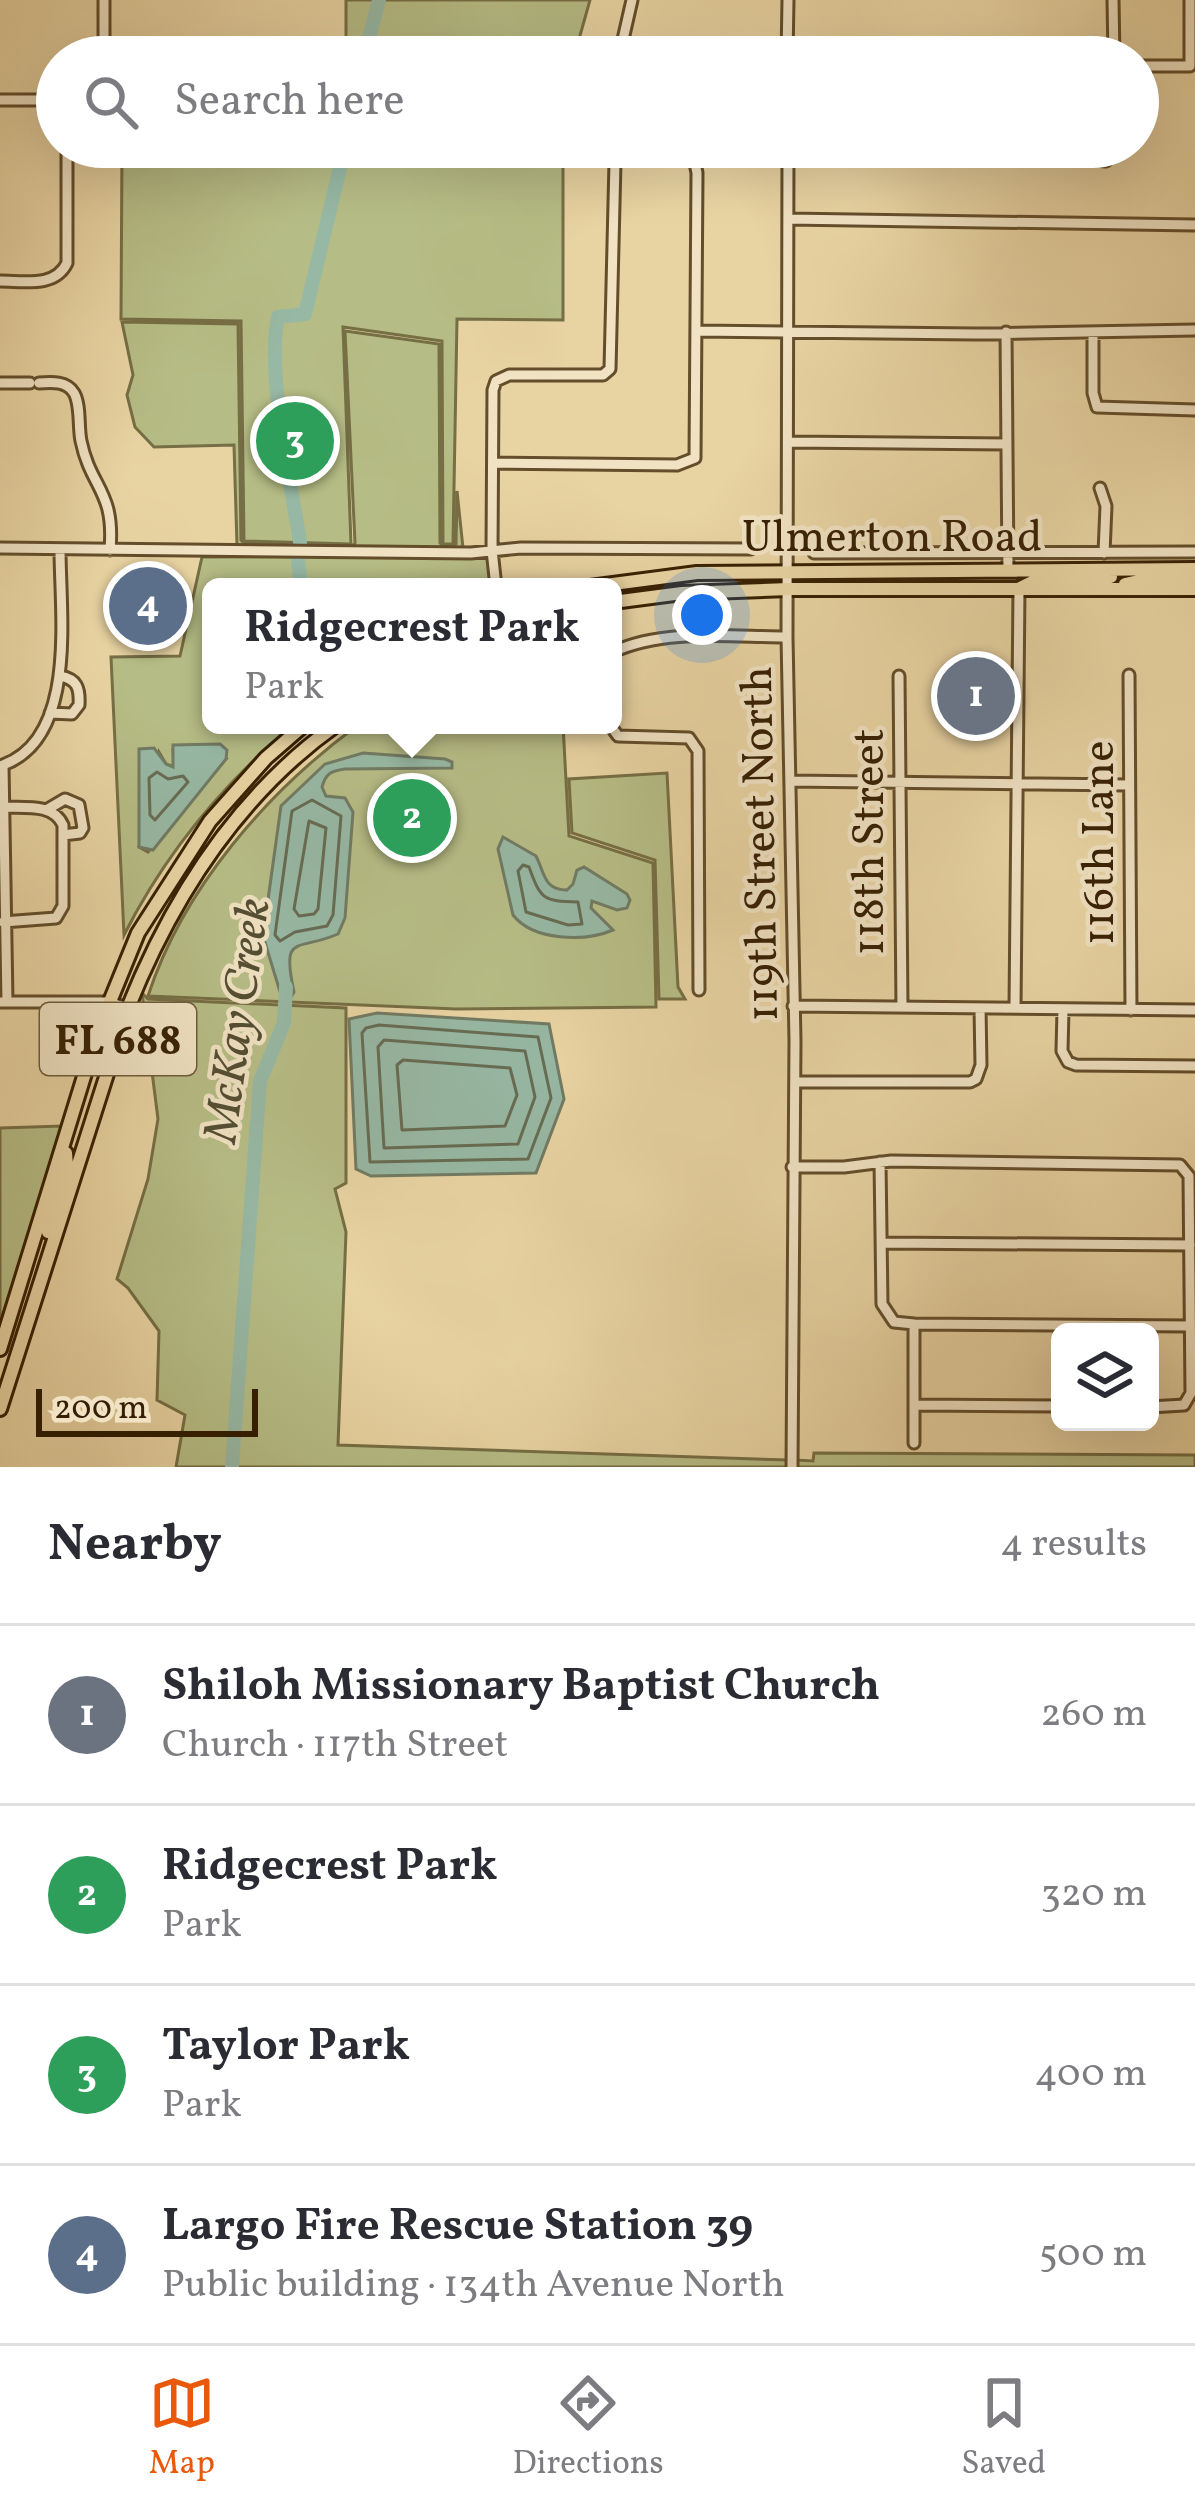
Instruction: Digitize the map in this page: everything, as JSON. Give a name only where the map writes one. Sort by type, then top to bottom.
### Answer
[{"type":"main road","name":"Ulmerton Road","points":[[622,582],[672,574],[1195,569]]},
{"type":"main road","points":[[1019,589],[1038,579],[1104,578],[1134,570]]},
{"type":"main road","points":[[1113,589],[1143,580],[1195,579]]},
{"type":"main road","name":"Ulmerton Road","points":[[622,601],[789,589],[1195,589]]},
{"type":"main road","name":"FL 688","points":[[0,1349],[108,1002],[138,934],[180,862],[236,790],[295,734]]},
{"type":"main road","name":"FL 688","points":[[0,1409],[128,1008],[160,934],[208,855],[282,772],[325,734]]},
{"type":"main road","points":[[51,1247],[45,1240],[67,1166],[65,1140]]},
{"type":"street","points":[[104,0],[104,36]]},
{"type":"street","points":[[624,36],[632,0]]},
{"type":"street","points":[[788,0],[788,36]]},
{"type":"street","points":[[1113,0],[1114,36]]},
{"type":"street","points":[[1159,66],[1190,66],[1190,0]]},
{"type":"street","points":[[0,100],[36,100]]},
{"type":"street","points":[[0,281],[48,280],[63,272],[67,263],[67,168]]},
{"type":"street","points":[[495,578],[496,382],[509,375],[603,375],[613,358],[615,168]]},
{"type":"street","points":[[493,463],[686,463],[695,458],[695,168]]},
{"type":"street","name":"119th Street North","points":[[788,168],[787,637],[795,1082],[792,1467]]},
{"type":"street","points":[[788,219],[1195,225]]},
{"type":"street","points":[[698,331],[1195,331]]},
{"type":"street","points":[[1006,332],[1008,571]]},
{"type":"street","points":[[1093,332],[1093,400],[1102,410],[1195,410]]},
{"type":"street","points":[[0,383],[59,383],[76,397],[82,446],[110,509],[110,550]]},
{"type":"street","points":[[789,442],[1007,443]]},
{"type":"street","points":[[1100,488],[1106,506],[1104,553]]},
{"type":"street","points":[[0,548],[751,549]]},
{"type":"street","points":[[60,550],[58,697],[29,749],[2,765],[4,1002],[108,1002],[128,1008]]},
{"type":"street","points":[[814,553],[1195,552]]},
{"type":"street","points":[[1016,1008],[1019,589]]},
{"type":"street","points":[[622,649],[677,639],[787,637]]},
{"type":"street","name":"116th Lane","points":[[1129,675],[1131,1010]]},
{"type":"street","points":[[50,713],[72,715],[80,705],[78,686],[60,676]]},
{"type":"street","name":"118th Street","points":[[899,676],[902,1007]]},
{"type":"street","points":[[622,734],[680,736],[695,744],[699,990]]},
{"type":"street","points":[[790,781],[1130,785]]},
{"type":"street","points":[[3,807],[48,809],[65,799],[79,806],[83,828],[80,833],[63,835]]},
{"type":"street","points":[[4,922],[47,921],[63,906],[63,835],[59,817],[48,809]]},
{"type":"street","points":[[793,1006],[1195,1010]]},
{"type":"street","points":[[795,1082],[962,1084],[976,1079],[981,1066],[980,1008]]},
{"type":"street","points":[[1063,1010],[1063,1051],[1068,1062],[1195,1066]]},
{"type":"street","points":[[880,1162],[884,1311],[894,1322],[1190,1326]]},
{"type":"street","points":[[792,1167],[880,1162],[1172,1163],[1186,1169],[1189,1401],[1178,1407],[1159,1407]]},
{"type":"street","points":[[881,1243],[1190,1245]]},
{"type":"street","points":[[914,1324],[914,1443]]},
{"type":"street","points":[[915,1406],[1051,1406]]},
{"type":"green space","points":[[346,0],[590,0],[580,36],[346,36]]},
{"type":"green space","points":[[122,168],[563,168],[563,320],[457,319],[453,544],[443,544],[442,341],[343,327],[351,544],[244,541],[241,321],[121,319]]},
{"type":"green space","points":[[122,322],[238,324],[241,540],[245,544],[352,547],[345,331],[439,344],[440,543],[444,547],[456,544],[457,491],[463,548],[237,546],[234,445],[154,447],[135,427],[127,395],[133,375]]},
{"type":"green space","points":[[489,556],[491,578],[202,578],[202,734],[283,734],[198,821],[158,876],[124,935],[111,657],[180,656],[202,557]],"holes":[[[173,750],[226,759],[148,852],[139,847],[159,752],[174,767]]]},
{"type":"green space","points":[[347,734],[563,734],[569,836],[653,863],[656,1007],[456,1009],[148,996],[163,956],[206,880],[261,811]]},
{"type":"green space","points":[[667,773],[678,987],[685,999],[659,999],[655,860],[572,833],[569,779]]},
{"type":"green space","points":[[142,993],[148,999],[346,1008],[346,1183],[335,1189],[346,1232],[338,1445],[788,1460],[788,1467],[176,1467],[185,1415],[157,1400],[159,1331],[117,1279],[148,1179],[158,1119]]},
{"type":"green space","points":[[62,1126],[0,1324],[0,1128]]},
{"type":"green space","points":[[814,1453],[1195,1455],[1195,1467],[796,1467],[796,1460],[813,1461]]},
{"type":"water","points":[[220,744],[227,750],[226,759],[153,850],[139,847],[139,749],[154,748],[173,767],[173,745]]},
{"type":"water","points":[[363,753],[445,759],[452,762],[452,768],[345,769],[325,779],[326,796],[345,798],[353,812],[345,918],[338,934],[291,952],[294,992],[288,1002],[281,995],[263,936],[281,806],[325,764]]},
{"type":"water","points":[[503,837],[536,856],[554,887],[567,890],[577,870],[584,867],[627,894],[627,908],[617,910],[592,901],[591,908],[613,930],[560,937],[522,924],[513,915],[498,849]]},
{"type":"water","points":[[377,1013],[549,1024],[564,1099],[536,1173],[371,1176],[356,1169],[349,1019]]},
{"type":"waterway","name":"McKay Creek","points":[[370,36],[379,0]]},
{"type":"waterway","name":"McKay Creek","points":[[300,542],[281,428],[275,340],[278,317],[305,314],[340,168]]},
{"type":"waterway","name":"McKay Creek","points":[[298,560],[300,578]]},
{"type":"waterway","name":"McKay Creek","points":[[232,1467],[260,1081],[284,1023],[286,987]]},
{"type":"place","name":"Taylor Park","points":[[295,441]]},
{"type":"place","name":"Largo Fire Rescue Station 39","points":[[148,606]]},
{"type":"place","name":"Shiloh Missionary Baptist Church","points":[[976,696]]},
{"type":"place","name":"Ridgecrest Park","points":[[412,818]]}]
